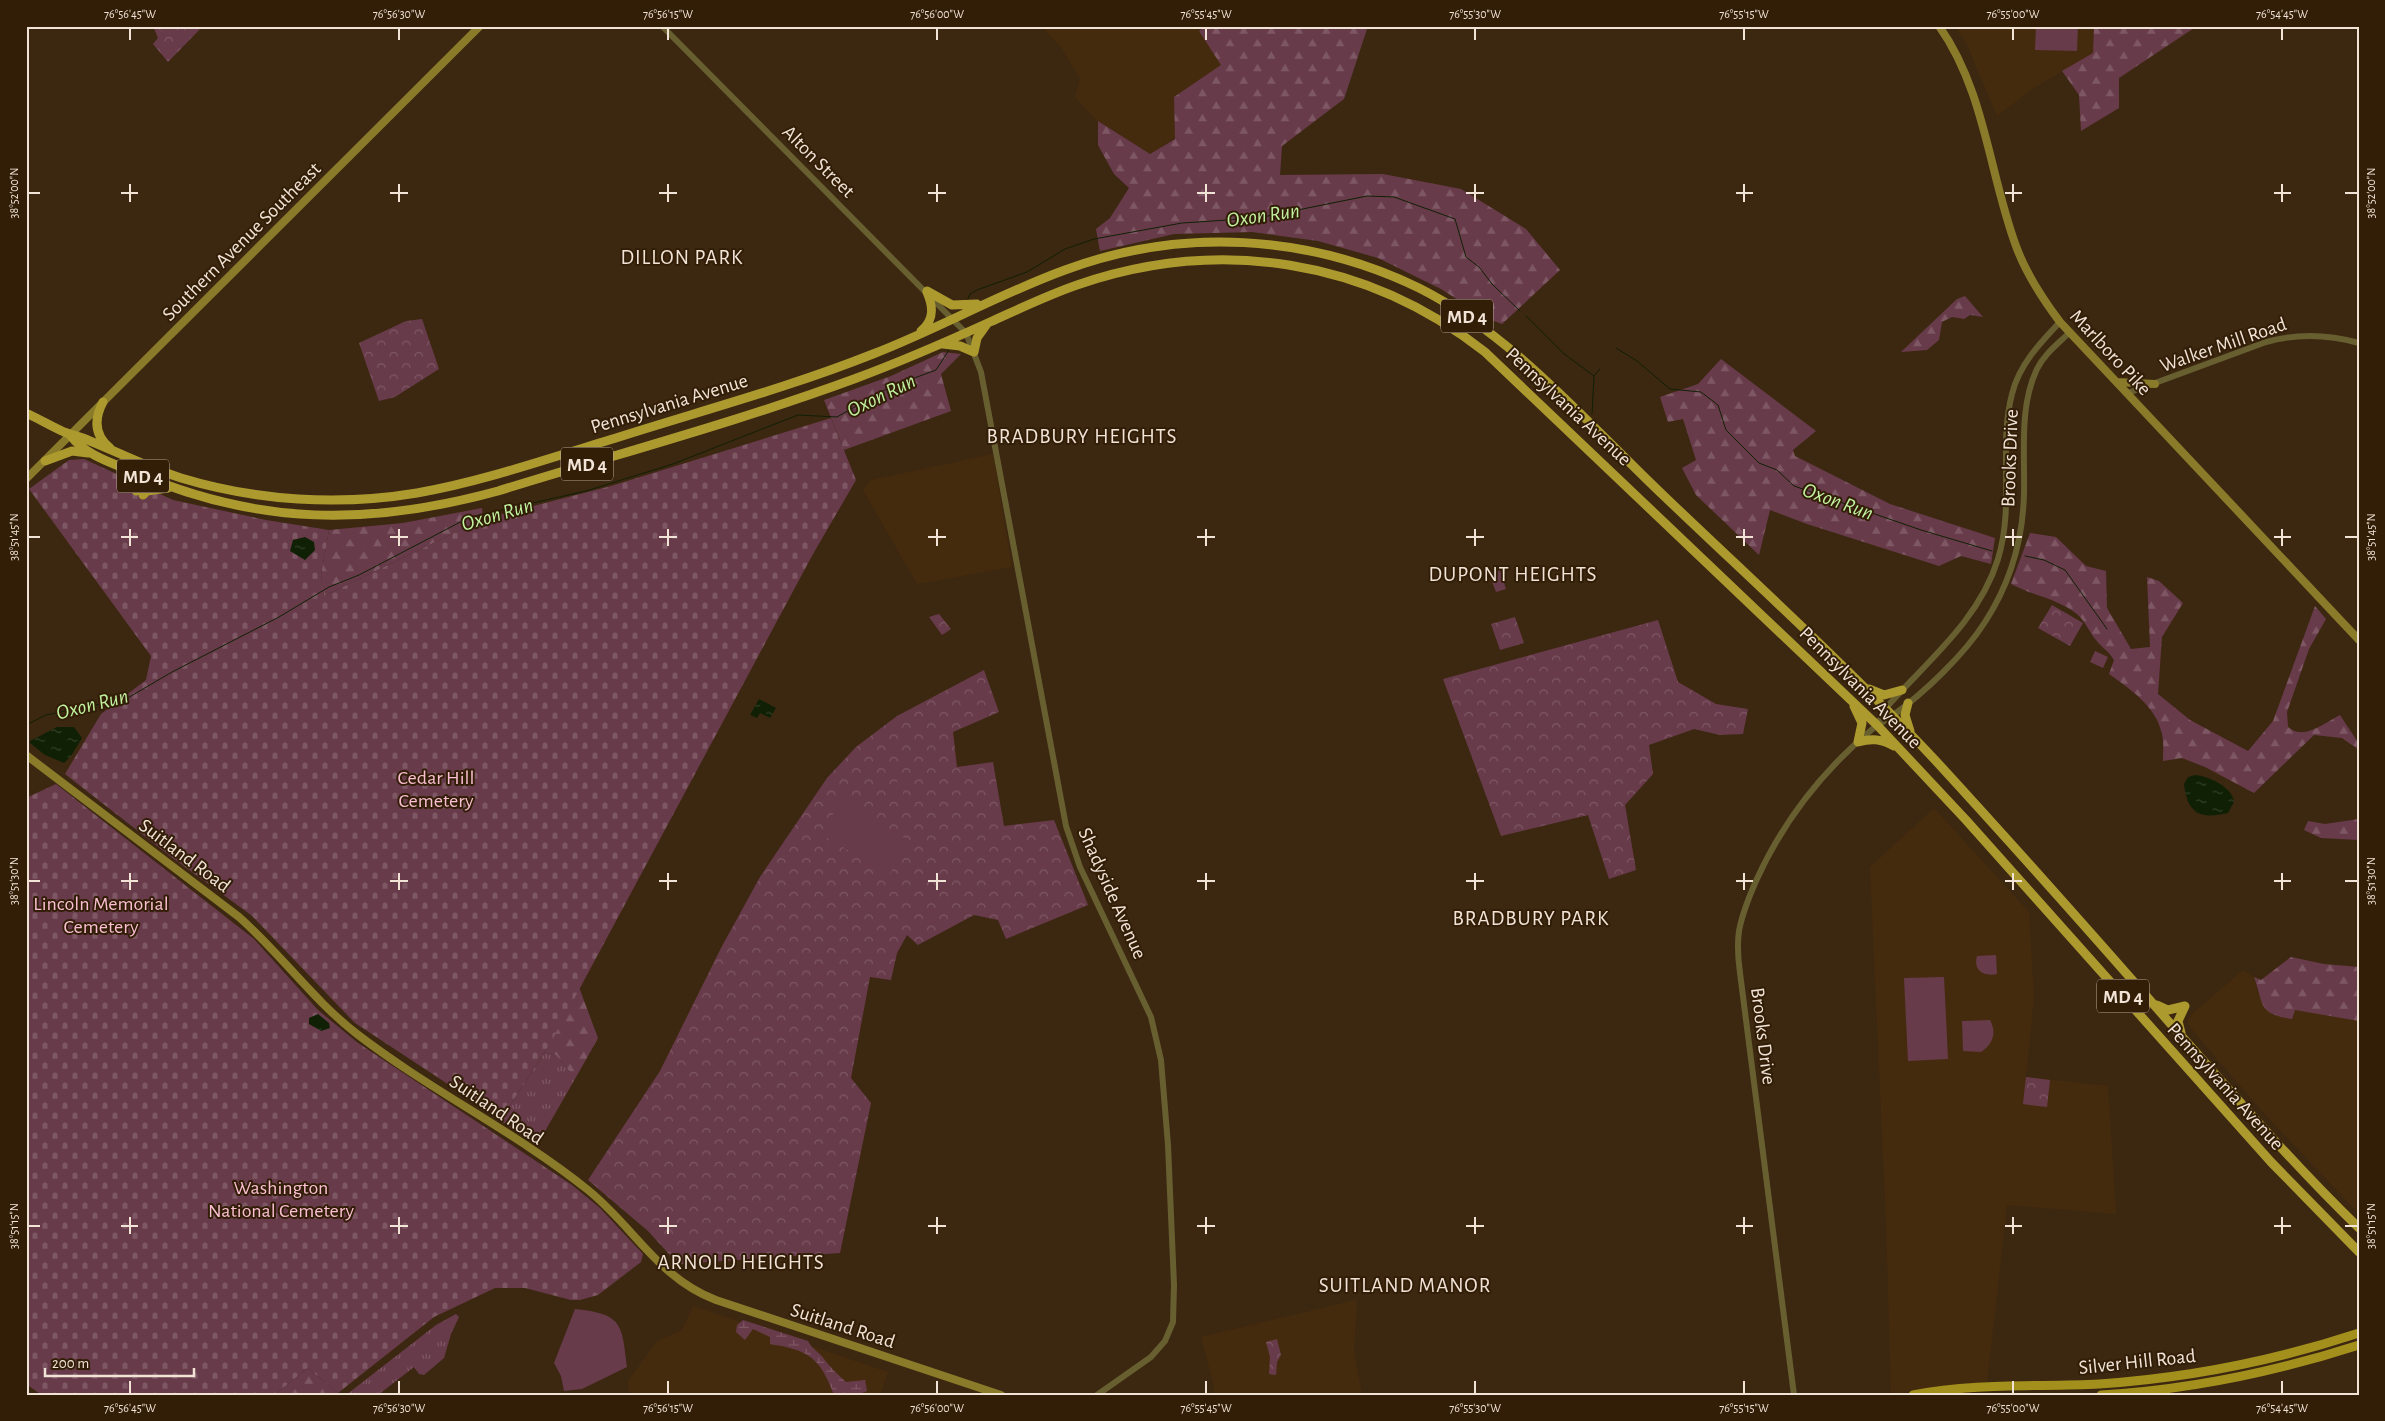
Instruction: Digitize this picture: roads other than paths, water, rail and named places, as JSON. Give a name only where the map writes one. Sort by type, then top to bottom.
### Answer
[{"type":"highway","name":"Pennsylvania Avenue","points":[[70,435],[84,438],[118,454],[172,475],[213,487],[272,497],[329,500],[385,498],[442,488],[540,461],[792,383],[876,353],[1024,286],[1076,266],[1125,251],[1180,243],[1245,242],[1323,253],[1364,265],[1424,291],[1471,319],[1511,350],[1847,668],[1912,736],[2291,1159],[2359,1228]]},
{"type":"highway","name":"Pennsylvania Avenue","points":[[70,435],[79,446],[112,463],[174,488],[210,499],[281,513],[354,516],[454,503],[790,401],[870,373],[966,333],[1061,290],[1097,278],[1149,265],[1209,259],[1256,261],[1321,271],[1358,282],[1399,298],[1441,320],[1487,353],[1849,697],[1901,750],[2271,1162],[2359,1252]]},
{"type":"highway","points":[[927,291],[947,303],[965,306],[980,304],[1024,286]]},
{"type":"highway","points":[[906,340],[924,329],[931,319],[933,309],[927,291]]},
{"type":"highway","points":[[940,344],[960,346],[974,352],[977,338],[988,323]]},
{"type":"highway","points":[[103,402],[97,419],[98,435],[105,444],[118,454]]},
{"type":"highway","points":[[26,413],[70,435]]},
{"type":"highway","points":[[45,461],[72,451],[93,453]]},
{"type":"highway","points":[[112,463],[128,474],[140,493],[156,488],[174,488]]},
{"type":"highway","points":[[210,499],[213,487]]},
{"type":"highway","points":[[1864,686],[1884,695],[1902,690]]},
{"type":"highway","points":[[1849,697],[1861,719],[1862,727],[1858,742],[1871,739],[1882,740],[1901,750]]},
{"type":"highway","points":[[1908,703],[1905,715],[1912,736]]},
{"type":"highway","points":[[2149,1000],[2168,1010],[2185,1006],[2178,1023],[2183,1038]]},
{"type":"main road","name":"Southern Avenue Southeast","points":[[26,479],[480,26]]},
{"type":"main road","name":"Marlboro Pike","points":[[1939,26],[1961,63],[1974,95],[2015,245],[2033,283],[2060,322],[2359,640]]},
{"type":"main road","points":[[2117,382],[2155,384]]},
{"type":"main road","name":"Suitland Road","points":[[26,755],[239,917],[265,941],[311,992],[355,1033],[590,1191],[667,1270],[688,1288],[716,1300],[1001,1395]]},
{"type":"main road","name":"Silver Hill Road","points":[[1913,1395],[1955,1389],[2096,1384],[2165,1378],[2266,1359],[2359,1333]]},
{"type":"main road","name":"Silver Hill Road","points":[[2102,1395],[2166,1390],[2225,1380],[2293,1364],[2359,1345]]},
{"type":"street","name":"Alton Street","points":[[662,26],[953,319]]},
{"type":"street","name":"Shadyside Avenue","points":[[953,319],[966,333],[982,372],[1066,826],[1077,859],[1148,1010],[1157,1036],[1162,1074],[1173,1267],[1173,1322],[1165,1341],[1152,1357],[1097,1395]]},
{"type":"street","name":"Brooks Drive","points":[[1794,1395],[1740,973],[1738,937],[1744,912],[1778,836],[1803,802],[1858,742],[1889,712],[1902,690],[1959,628],[1978,603],[1991,577],[2005,528],[2008,434],[2012,393],[2031,355],[2060,322]]},
{"type":"street","name":"Brooks Drive","points":[[1889,712],[1908,703],[1932,682],[1974,637],[2005,588],[2011,574],[2020,536],[2024,501],[2024,422],[2030,387],[2038,367],[2045,357],[2070,332]]},
{"type":"street","name":"Walker Mill Road","points":[[2128,393],[2266,342],[2292,336],[2326,335],[2359,343]]},
{"type":"water","points":[[305,537],[314,542],[315,550],[305,560],[290,551],[293,540]]},
{"type":"water","points":[[759,699],[776,708],[770,718],[760,713],[757,718],[750,715]]},
{"type":"water","points":[[57,727],[74,727],[82,738],[71,756],[64,763],[45,755],[30,743],[30,741]]},
{"type":"water","points":[[2195,775],[2213,780],[2225,787],[2233,797],[2234,802],[2228,813],[2210,816],[2203,815],[2192,808],[2188,802],[2184,784],[2188,777]]},
{"type":"water","points":[[318,1014],[329,1023],[330,1028],[321,1031],[309,1024],[309,1018]]},
{"type":"waterway","name":"Oxon Run","points":[[967,301],[970,294],[977,290],[1027,272],[1065,249],[1094,239],[1182,223],[1258,218],[1367,196],[1394,197],[1455,219],[1466,257],[1479,267],[1492,284],[1520,311]]},
{"type":"waterway","name":"Oxon Run","points":[[1526,316],[1563,353],[1594,376],[1592,414]]},
{"type":"waterway","name":"Oxon Run","points":[[1616,348],[1637,361],[1670,389],[1701,392],[1718,405],[1726,430],[1759,463],[1777,470],[1794,486],[1921,530],[1992,551]]},
{"type":"waterway","name":"Oxon Run","points":[[26,725],[46,715],[126,699],[172,672],[279,617],[329,587],[359,575],[470,517],[586,491],[673,464],[798,415],[837,417],[890,387],[936,370],[949,350]]},
{"type":"waterway","name":"Oxon Run","points":[[1594,376],[1600,369]]},
{"type":"waterway","name":"Oxon Run","points":[[2025,556],[2044,560],[2065,570],[2107,629]]},
{"type":"district","name":"DILLON PARK","points":[[682,257]]},
{"type":"district","name":"BRADBURY HEIGHTS","points":[[1082,436]]},
{"type":"district","name":"DUPONT HEIGHTS","points":[[1513,574]]},
{"type":"district","name":"BRADBURY PARK","points":[[1531,918]]},
{"type":"district","name":"ARNOLD HEIGHTS","points":[[741,1262]]},
{"type":"district","name":"SUITLAND MANOR","points":[[1405,1285]]},
{"type":"park label","name":"Cedar Hill Cemetery","points":[[436,788]]},
{"type":"park label","name":"Lincoln Memorial Cemetery","points":[[101,914]]},
{"type":"park label","name":"Washington National Cemetery","points":[[281,1198]]}]
